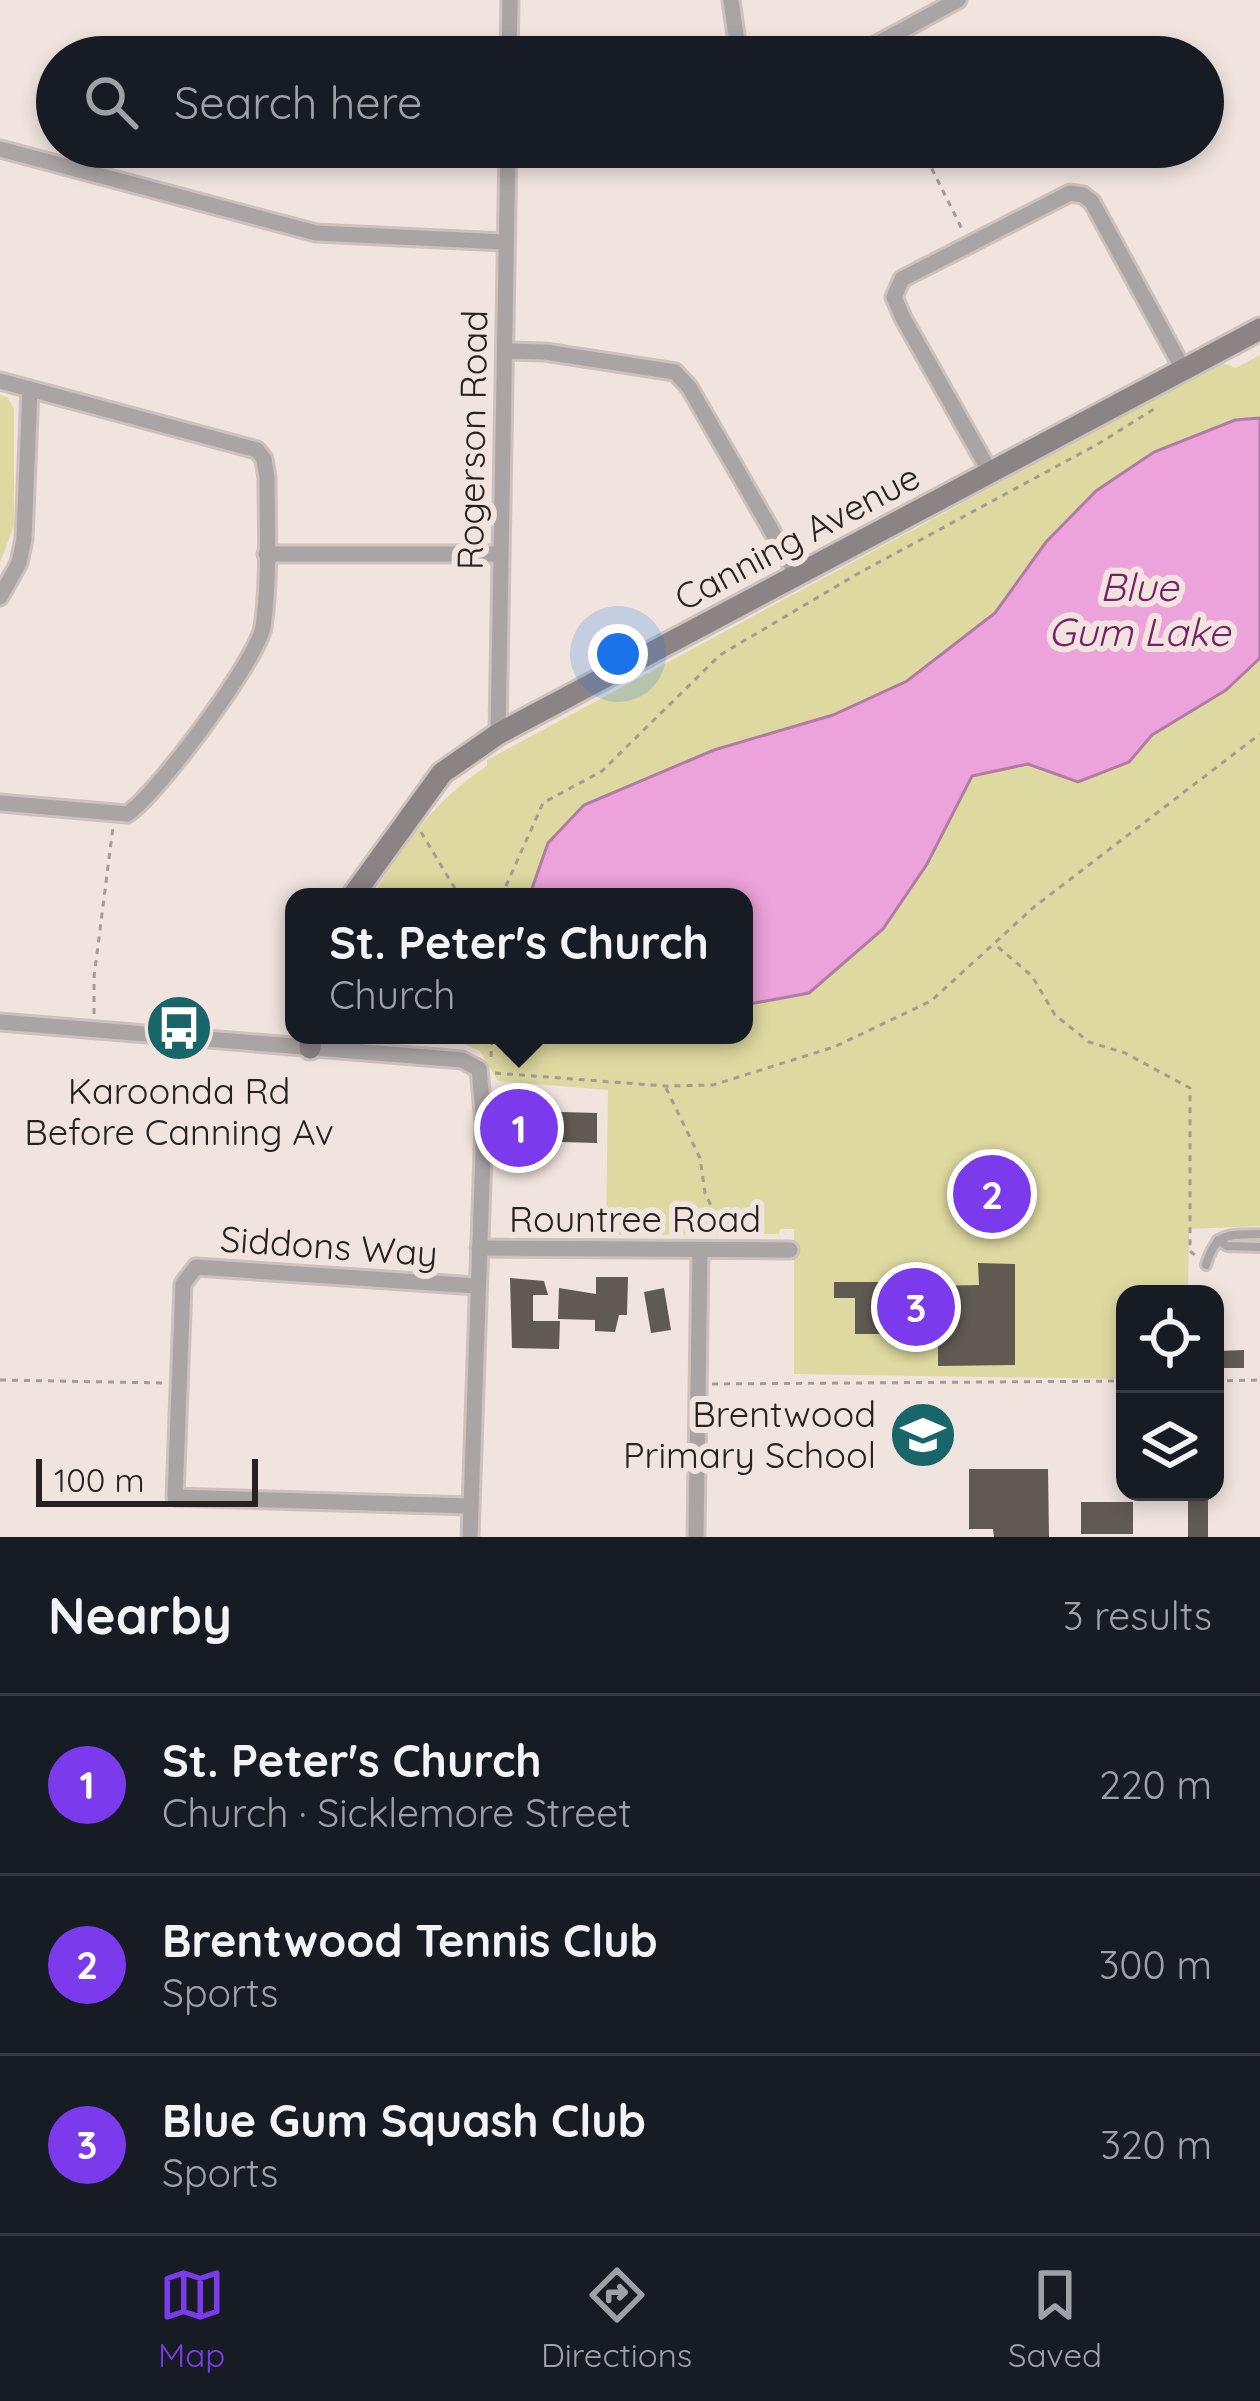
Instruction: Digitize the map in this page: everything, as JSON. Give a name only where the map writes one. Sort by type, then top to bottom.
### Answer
[{"type":"street","points":[[509,36],[510,0]]},
{"type":"street","points":[[730,0],[736,36]]},
{"type":"street","points":[[892,36],[958,0]]},
{"type":"street","points":[[0,149],[36,159]]},
{"type":"street","points":[[71,168],[316,233],[503,242]]},
{"type":"street","name":"Rogerson Road","points":[[498,734],[507,168]]},
{"type":"street","points":[[990,472],[894,297],[902,279],[969,243],[1070,193],[1083,194],[1092,202],[1183,369]]},
{"type":"street","name":"Canning Avenue","points":[[358,888],[442,773],[498,734],[1260,329]]},
{"type":"street","points":[[505,351],[545,352],[675,373],[689,387],[797,575]]},
{"type":"street","points":[[0,381],[256,450],[264,459],[267,478],[262,632],[251,655],[141,805],[127,814],[0,803]]},
{"type":"street","points":[[0,597],[19,563],[24,539],[30,389]]},
{"type":"street","points":[[266,554],[499,554]]},
{"type":"street","points":[[0,1022],[285,1041]]},
{"type":"street","points":[[327,1044],[462,1060],[479,1069],[483,1084],[470,1537]]},
{"type":"street","name":"Rountree Road","points":[[478,1248],[790,1250]]},
{"type":"street","points":[[696,1537],[700,1250]]},
{"type":"street","name":"Siddons Way","points":[[470,1506],[172,1503],[183,1284],[196,1267],[476,1286]]},
{"type":"lane","points":[[1206,1265],[1218,1240],[1229,1234],[1260,1234]]},
{"type":"lane","points":[[1218,1240],[1227,1246],[1260,1246]]},
{"type":"path","points":[[932,168],[969,243]]},
{"type":"path","points":[[505,888],[543,802],[602,771],[720,655],[1154,410],[1157,394],[1153,384]]},
{"type":"path","points":[[996,946],[1034,907],[1260,734]]},
{"type":"path","points":[[93,1029],[94,977],[115,813]]},
{"type":"path","points":[[408,818],[454,888]]},
{"type":"path","points":[[492,1044],[491,1064],[498,1076],[665,1087],[713,1085],[834,1047],[931,1001],[988,946],[996,946],[1032,976],[1055,1015],[1089,1042],[1125,1053],[1190,1088],[1190,1251],[1206,1265]]},
{"type":"path","points":[[665,1087],[700,1158],[705,1193],[724,1226],[725,1250]]},
{"type":"path","points":[[0,1380],[180,1383]]},
{"type":"path","points":[[1224,1381],[1260,1380]]},
{"type":"path","points":[[698,1384],[1116,1381]]},
{"type":"shaded area","points":[[1260,355],[1260,1226],[1189,1229],[1188,1285],[1116,1285],[1116,1379],[794,1374],[794,1229],[780,1229],[779,1234],[606,1235],[608,1090],[498,1081],[480,1051],[464,1044],[753,1044],[753,888],[377,888],[422,824],[487,766],[487,760],[1223,363],[1236,368]]},
{"type":"shaded area","points":[[0,395],[14,409],[14,526],[0,563]]},
{"type":"water","name":"Blue Gum Lake","points":[[1260,418],[1260,658],[1226,690],[1152,735],[1129,762],[1078,782],[1028,764],[972,776],[927,864],[883,929],[809,993],[753,1003],[753,888],[532,888],[548,843],[584,805],[714,750],[833,715],[907,681],[995,613],[1046,542],[1096,491],[1154,452],[1235,420]]},
{"type":"building","points":[[527,1111],[597,1113],[597,1143],[526,1141]]},
{"type":"building","points":[[978,1263],[1015,1264],[1015,1365],[938,1366],[938,1334],[855,1334],[855,1298],[834,1298],[834,1282],[899,1282],[899,1273],[928,1273],[928,1286],[979,1285]]},
{"type":"building","points":[[596,1277],[628,1277],[627,1315],[619,1315],[615,1332],[595,1331],[595,1320],[558,1319],[559,1288],[596,1294]]},
{"type":"building","points":[[510,1278],[544,1281],[548,1295],[533,1295],[533,1321],[560,1321],[559,1349],[512,1348]]},
{"type":"building","points":[[664,1288],[671,1330],[651,1333],[644,1292]]},
{"type":"building","points":[[1244,1350],[1244,1368],[1224,1368],[1224,1351]]},
{"type":"building","points":[[969,1469],[1048,1469],[1049,1537],[994,1537],[993,1529],[969,1529]]},
{"type":"building","points":[[1188,1501],[1208,1501],[1208,1537],[1188,1537]]},
{"type":"building","points":[[1081,1502],[1133,1502],[1133,1534],[1081,1534]]},
{"type":"place","name":"Karoonda Rd Before Canning Av","points":[[179,1028]]},
{"type":"place","name":"St. Peter's Church","points":[[519,1128]]},
{"type":"place","name":"Brentwood Tennis Club","points":[[992,1194]]},
{"type":"place","name":"Blue Gum Squash Club","points":[[916,1307]]},
{"type":"place","name":"Brentwood Primary School","points":[[923,1435]]}]
